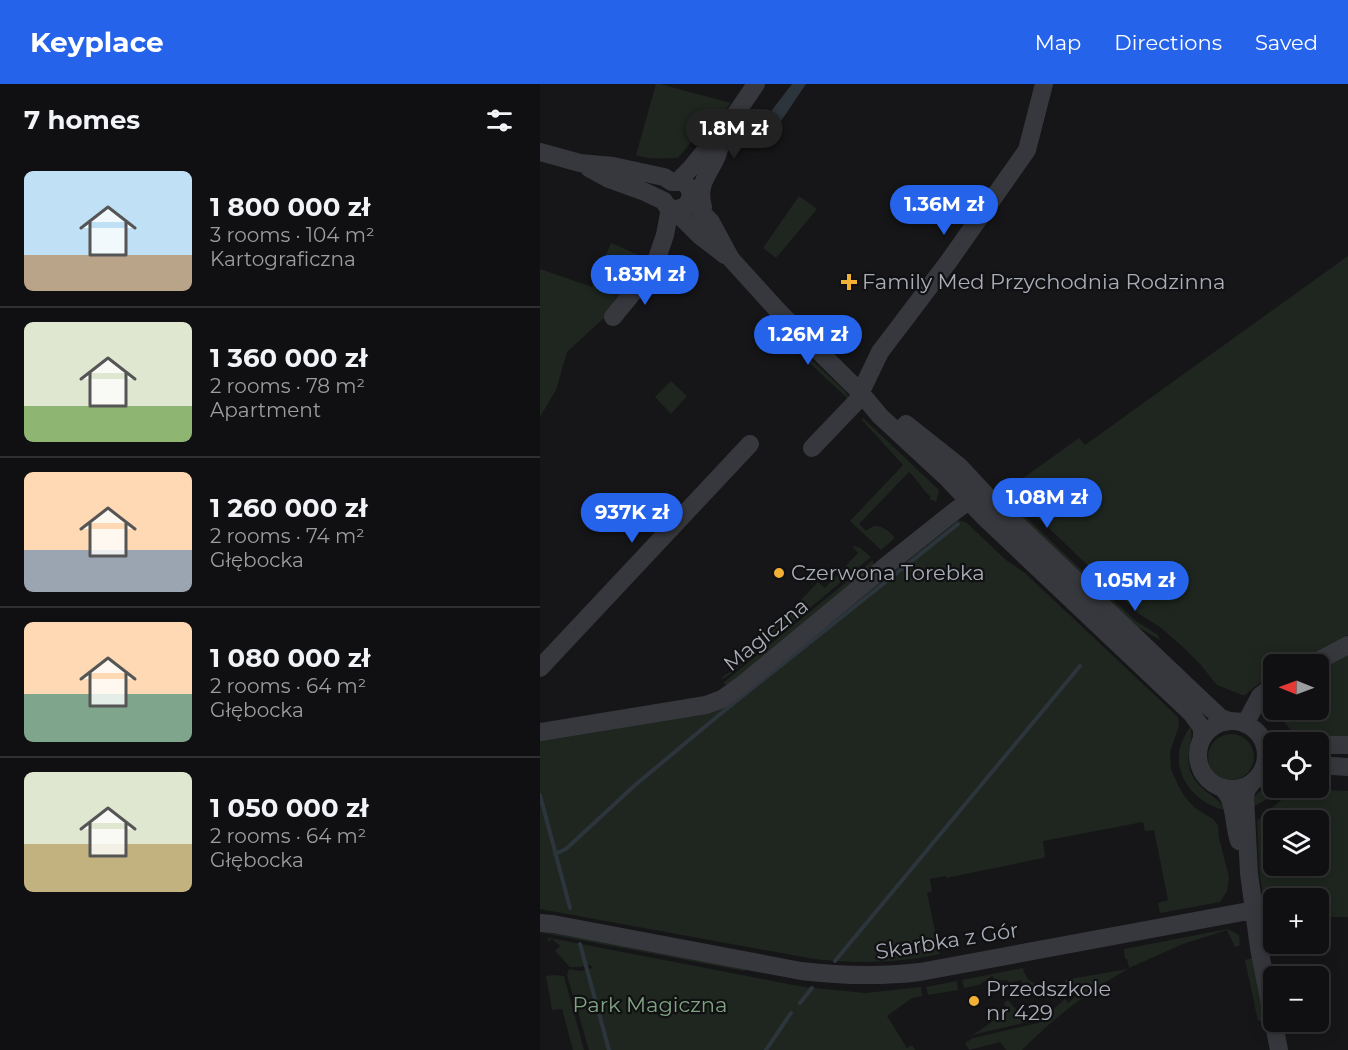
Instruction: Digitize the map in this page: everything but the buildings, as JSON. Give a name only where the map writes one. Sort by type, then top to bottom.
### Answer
[{"type":"street","points":[[669,206],[686,206],[683,189],[691,168],[738,113],[756,84]]},
{"type":"street","points":[[812,448],[856,402],[880,352],[949,261],[1027,150],[1044,84]]},
{"type":"street","points":[[707,217],[701,197],[701,188],[726,128]]},
{"type":"street","points":[[540,152],[580,163],[613,166],[664,177],[683,189],[707,217],[731,259]]},
{"type":"street","points":[[580,163],[609,179],[645,192],[669,206],[699,235],[731,259],[786,320],[860,392],[880,416],[948,478],[978,499],[1218,715],[1255,730],[1263,737]]},
{"type":"street","points":[[613,317],[654,267],[665,235],[669,206],[664,190],[683,189],[705,176]]},
{"type":"street","points":[[540,668],[750,444]]},
{"type":"street","points":[[978,499],[1006,539],[1191,713],[1202,728],[1198,755],[1201,771],[1208,780],[1223,789],[1230,799],[1236,834],[1249,873]]},
{"type":"street","name":"Magiczna","points":[[541,729],[682,709],[706,705],[722,699],[951,514],[963,505],[978,499]]},
{"type":"street","points":[[1329,655],[1348,645]]},
{"type":"street","points":[[1202,739],[1213,726],[1237,722],[1263,694]]},
{"type":"street","points":[[1329,745],[1348,746]]},
{"type":"street","points":[[1329,766],[1348,767]]},
{"type":"street","points":[[1223,789],[1241,789],[1261,775]]},
{"type":"street","points":[[1261,775],[1247,789],[1245,796],[1249,873],[1259,948],[1279,1050]]},
{"type":"street","name":"Skarbka z Gór","points":[[540,923],[801,971],[878,976],[920,972],[1254,910]]},
{"type":"green space","points":[[656,84],[731,103],[710,129],[692,141],[678,158],[641,157],[636,155]]},
{"type":"green space","points":[[799,196],[817,209],[776,258],[763,248]]},
{"type":"green space","points":[[611,243],[650,260],[604,318],[567,352],[556,390],[540,417],[540,269],[592,287]]},
{"type":"green space","points":[[1348,256],[1348,635],[1311,654],[1263,654],[1263,680],[1245,695],[1217,685],[1183,647],[1160,627],[1139,614],[1034,514],[1015,491],[1021,483],[1019,481],[1079,438],[1085,445]]},
{"type":"green space","points":[[768,322],[845,391],[848,396],[847,404],[846,397]]},
{"type":"green space","points":[[671,381],[687,396],[671,414],[655,397]]},
{"type":"green space","points":[[863,418],[939,490],[936,502],[929,499],[931,497],[909,472],[859,524],[866,531],[874,526],[881,527],[895,538],[881,550],[850,521],[903,465],[861,419]]},
{"type":"green space","points":[[1005,493],[1025,516],[1091,579],[1136,621],[1158,635],[1160,640],[1136,626],[1004,500]]},
{"type":"green space","points":[[957,520],[966,522],[1006,560],[1025,573],[1178,717],[1179,726],[1170,752],[1171,769],[1185,797],[1195,808],[1213,819],[1218,825],[1229,877],[1227,891],[1220,902],[1160,913],[1158,903],[1168,900],[1154,830],[1145,831],[1143,822],[1043,841],[1045,856],[1043,858],[946,878],[946,876],[930,879],[932,891],[927,893],[940,954],[909,959],[846,962],[814,959],[540,909],[540,738],[713,711]]},
{"type":"green space","points":[[852,546],[859,547],[871,557],[732,673],[721,680],[723,676],[737,668],[818,582],[825,588],[858,553]]},
{"type":"green space","points":[[873,560],[873,566],[740,679],[727,685],[723,683]]},
{"type":"green space","points":[[1348,654],[1348,738],[1329,738],[1329,732],[1293,732],[1282,720],[1329,720],[1329,664]]},
{"type":"green space","points":[[1190,727],[1189,764],[1193,777],[1226,810],[1216,808],[1199,798],[1181,773],[1180,750]]},
{"type":"green space","points":[[1231,734],[1247,741],[1254,757],[1247,773],[1231,780],[1215,773],[1208,757],[1215,741]]},
{"type":"green space","points":[[1263,788],[1263,798],[1268,798],[1251,807],[1254,797]]},
{"type":"green space","points":[[1329,790],[1348,791],[1348,917],[1329,917],[1329,888],[1263,888],[1263,898],[1257,821],[1263,816],[1263,876],[1329,876],[1329,810],[1270,810],[1283,798],[1329,798]]},
{"type":"green space","points":[[1228,929],[1239,935],[1240,945],[1235,947],[1227,930],[1183,944],[1129,968],[1127,959],[1125,959],[1124,949]]},
{"type":"green space","points":[[543,933],[749,967],[744,971]]},
{"type":"green space","name":"Park Magiczna","points":[[550,938],[804,987],[865,993],[921,987],[922,996],[912,998],[887,1016],[907,1048],[912,1045],[915,1050],[589,1050],[567,975],[569,969],[580,971],[592,968],[591,965],[570,967],[555,951],[560,946],[552,939],[547,942]]},
{"type":"green space","points":[[1253,958],[1263,1002],[1263,1020],[1258,1021],[1245,960]]},
{"type":"green space","points":[[1023,968],[1028,980],[1040,985],[1032,986],[1020,980],[1010,983],[1007,980],[996,981],[992,976],[979,985],[964,988],[962,980]]},
{"type":"green space","points":[[1128,969],[1099,986],[1072,1006],[1022,1050],[1006,1050],[1000,1042],[969,1050],[965,1043],[973,1038],[1038,1023],[1065,999],[1068,1003],[1077,995],[1064,980]]},
{"type":"green space","points":[[546,976],[564,976],[584,1050],[573,1050],[562,1009],[552,1010]]},
{"type":"green space","points":[[957,981],[958,990],[928,995],[926,987]]},
{"type":"green space","points":[[1008,1000],[1026,1021],[1033,1017],[1036,1020],[972,1035],[1008,1010],[1004,1003]]},
{"type":"shaded area","points":[[792,84],[806,84],[781,121],[769,114]]},
{"type":"waterway","points":[[555,854],[566,849],[634,786],[719,715],[958,524]]},
{"type":"waterway","points":[[835,961],[1080,666]]},
{"type":"waterway","points":[[540,795],[570,908]]},
{"type":"waterway","points":[[580,944],[609,1050]]},
{"type":"waterway","points":[[800,1003],[812,988]]},
{"type":"waterway","points":[[766,1050],[791,1013]]},
{"type":"place","name":"Family Med Przychodnia Rodzinna","points":[[849,282]]},
{"type":"place","name":"Czerwona Torebka","points":[[779,573]]},
{"type":"place","name":"Przedszkole nr 429","points":[[974,1001]]}]
